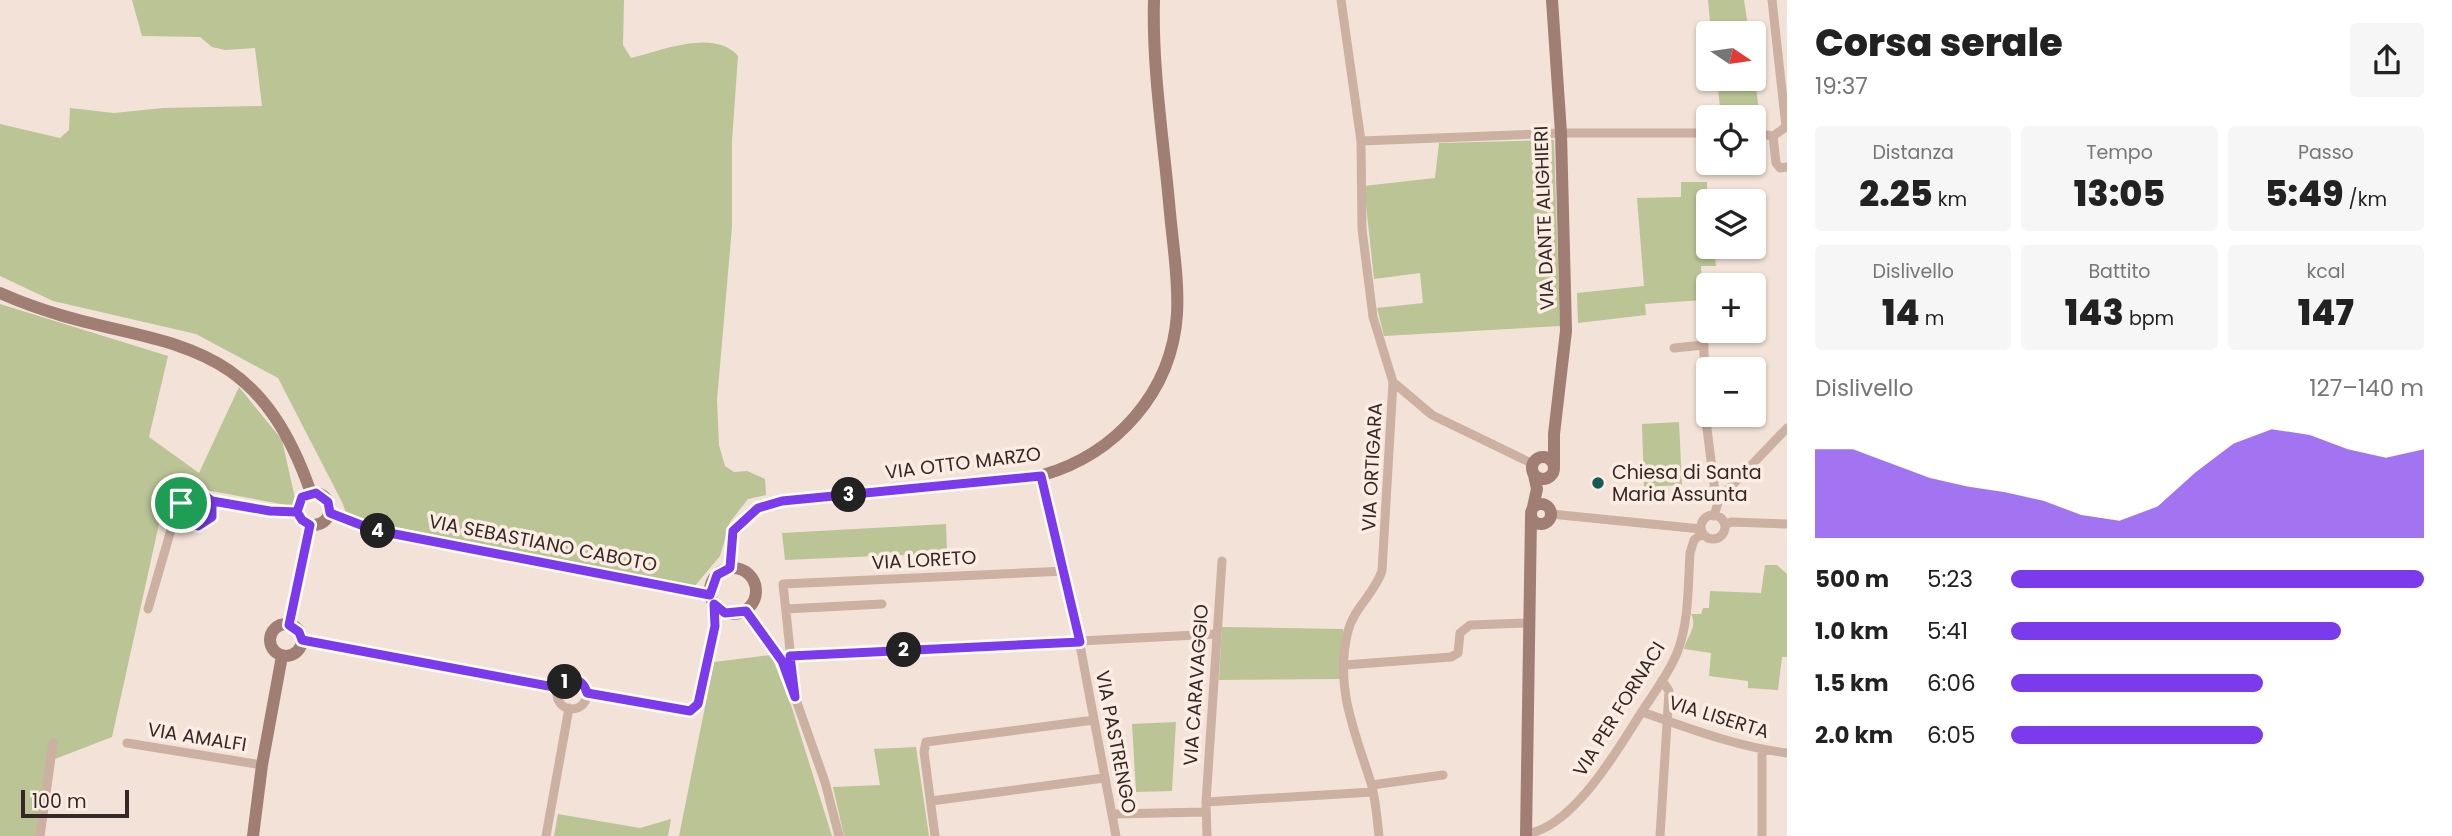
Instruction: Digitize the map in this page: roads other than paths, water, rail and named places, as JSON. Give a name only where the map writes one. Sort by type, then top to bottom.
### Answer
[{"type":"street","name":"VIA OTTO MARZO","points":[[730,568],[733,531],[748,515],[773,503],[1041,476],[1082,460],[1126,427],[1152,394],[1173,342],[1177,287],[1154,0]]},
{"type":"street","name":"VIA ORTIGARA","points":[[1341,0],[1361,141],[1362,229],[1373,317],[1393,382],[1385,556],[1377,585],[1352,619],[1345,645],[1345,694],[1350,725],[1372,788],[1380,836]]},
{"type":"street","name":"VIA DANTE ALIGHIERI","points":[[1526,835],[1532,540],[1552,472],[1566,341],[1561,133],[1552,0]]},
{"type":"street","points":[[1766,135],[1773,136],[1786,127],[1772,0]]},
{"type":"street","points":[[1361,141],[1561,133],[1696,133]]},
{"type":"street","points":[[1773,136],[1776,163],[1780,168],[1787,167]]},
{"type":"street","points":[[0,293],[38,308],[182,346],[224,365],[256,392],[290,442],[311,493],[302,497],[297,512]]},
{"type":"street","points":[[1541,513],[1702,531],[1709,539],[1724,533],[1725,525],[1720,518],[1714,516],[1718,499],[1706,429],[1704,345],[1674,348]]},
{"type":"street","points":[[1393,382],[1432,415],[1536,465],[1541,479],[1552,472],[1550,460],[1536,465]]},
{"type":"street","points":[[1718,499],[1787,428]]},
{"type":"street","name":"VIA DANTE ALIGHIERI","points":[[1541,513],[1536,465],[1554,434]]},
{"type":"street","name":"VIA PASTRENGO","points":[[1041,476],[1066,571],[1116,836]]},
{"type":"street","points":[[149,609],[173,523],[180,514],[181,503],[188,494],[204,493],[212,501],[214,512],[203,525],[187,523],[180,514]]},
{"type":"street","name":"VIA SEBASTIANO CABOTO","points":[[311,493],[326,498],[330,513],[374,530],[712,599]]},
{"type":"street","points":[[212,501],[270,511],[297,512]]},
{"type":"street","points":[[297,512],[302,520],[310,525],[324,521],[330,513]]},
{"type":"street","name":"VIA PER FORNACI","points":[[1526,835],[1538,831],[1589,790],[1607,768],[1662,680],[1681,641],[1690,553],[1694,540],[1702,531],[1706,518],[1714,516]]},
{"type":"street","points":[[1725,525],[1731,522],[1787,524]]},
{"type":"street","points":[[289,625],[310,525]]},
{"type":"street","name":"VIA CARAVAGGIO","points":[[1207,836],[1206,807],[1222,561]]},
{"type":"street","points":[[587,693],[690,711],[698,704],[715,626],[712,599],[717,575],[730,568],[745,571],[755,583],[755,599],[746,611],[725,613],[712,599]]},
{"type":"street","name":"VIA LORETO","points":[[786,608],[783,584],[1066,571]]},
{"type":"street","points":[[795,697],[786,608],[882,604]]},
{"type":"street","points":[[746,611],[782,661],[825,782],[839,836]]},
{"type":"street","points":[[1345,665],[1456,656],[1460,633],[1470,625],[1529,623]]},
{"type":"street","points":[[289,625],[299,632],[302,640],[296,653],[282,656],[273,650],[270,639],[278,626],[289,625]]},
{"type":"street","points":[[790,656],[1216,634]]},
{"type":"street","points":[[302,640],[559,688]]},
{"type":"street","points":[[253,836],[262,765],[282,656]]},
{"type":"street","points":[[575,679],[584,684],[587,693],[582,705],[569,708],[561,703],[559,688],[565,681],[575,679]]},
{"type":"street","points":[[1660,836],[1670,691],[1662,680]]},
{"type":"street","points":[[546,836],[569,708]]},
{"type":"street","name":"VIA LISERTA","points":[[1642,712],[1762,750],[1787,753]]},
{"type":"street","points":[[935,836],[924,752],[924,745],[929,740],[1094,720]]},
{"type":"street","points":[[40,836],[53,743]]},
{"type":"street","name":"VIA AMALFI","points":[[127,743],[262,765]]},
{"type":"street","points":[[1762,750],[1762,836]]},
{"type":"street","points":[[1113,814],[1206,807],[1372,788],[1443,775]]},
{"type":"street","points":[[931,801],[1104,778]]},
{"type":"place","name":"Chiesa di Santa Maria Assunta","points":[[1598,483]]}]
